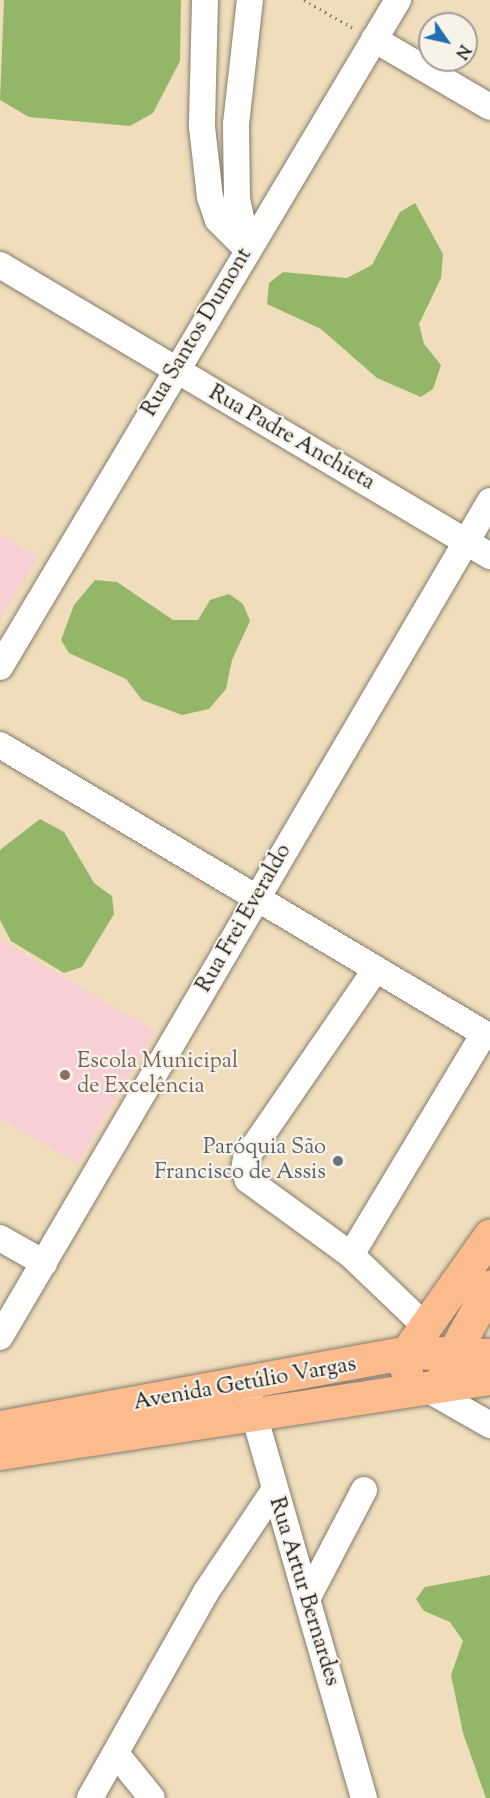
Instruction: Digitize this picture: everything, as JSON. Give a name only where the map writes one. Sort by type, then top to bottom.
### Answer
[{"type":"main road","points":[[490,1234],[416,1339],[406,1368],[436,1389],[490,1286]]},
{"type":"main road","points":[[445,1296],[455,1316],[475,1316]]},
{"type":"main road","name":"Avenida Getúlio Vargas","points":[[0,1453],[249,1399],[416,1339],[454,1352],[490,1355]]},
{"type":"main road","name":"Avenida Getúlio Vargas","points":[[0,1427],[249,1399],[436,1389],[490,1378]]},
{"type":"street","points":[[205,0],[202,127],[210,197],[218,220],[248,250]]},
{"type":"street","points":[[248,250],[237,199],[236,124],[250,0]]},
{"type":"street","name":"Rua Santos Dumont","points":[[0,667],[248,250],[365,34],[398,0]]},
{"type":"street","points":[[365,34],[490,107]]},
{"type":"street","name":"Rua Padre Anchieta","points":[[0,265],[176,372],[490,556]]},
{"type":"street","name":"Rua Frei Everaldo","points":[[0,1337],[490,501]]},
{"type":"street","points":[[0,745],[487,1035],[351,1255]]},
{"type":"street","points":[[376,969],[246,1158],[244,1170],[248,1180],[351,1255],[416,1339]]},
{"type":"street","points":[[0,1238],[44,1263]]},
{"type":"street","points":[[436,1389],[490,1425]]},
{"type":"street","name":"Rua Artur Bernardes","points":[[249,1399],[273,1492],[307,1599],[364,1798]]},
{"type":"street","points":[[307,1599],[364,1490]]},
{"type":"street","points":[[90,1798],[117,1755],[206,1592],[273,1492]]},
{"type":"street","points":[[117,1755],[152,1798]]},
{"type":"path","points":[[304,0],[365,34]]},
{"type":"shaded area","points":[[0,535],[38,557],[0,618]]},
{"type":"shaded area","name":"Escola Municipal de Excelência","points":[[0,940],[155,1031],[77,1164],[0,1118]]},
{"type":"green space","points":[[4,0],[181,0],[180,61],[153,113],[130,126],[29,117],[0,100]]},
{"type":"green space","points":[[415,203],[443,254],[441,278],[419,324],[424,344],[441,365],[433,389],[421,397],[377,378],[321,329],[267,304],[269,283],[283,272],[347,278],[372,265],[400,212]]},
{"type":"green space","points":[[95,580],[117,582],[173,620],[198,620],[210,600],[229,594],[243,604],[250,621],[232,660],[226,689],[209,709],[182,715],[142,700],[126,679],[69,653],[61,640],[74,605]]},
{"type":"green space","points":[[40,819],[64,832],[94,883],[112,896],[114,914],[82,967],[64,973],[11,941],[0,920],[0,850]]},
{"type":"green space","points":[[490,1575],[490,1798],[486,1798],[463,1733],[451,1675],[463,1641],[450,1622],[424,1611],[416,1599],[425,1587]]},
{"type":"place","name":"Escola Municipal de Excelência","points":[[65,1075]]},
{"type":"place","name":"Paróquia São Francisco de Assis","points":[[338,1161]]}]
